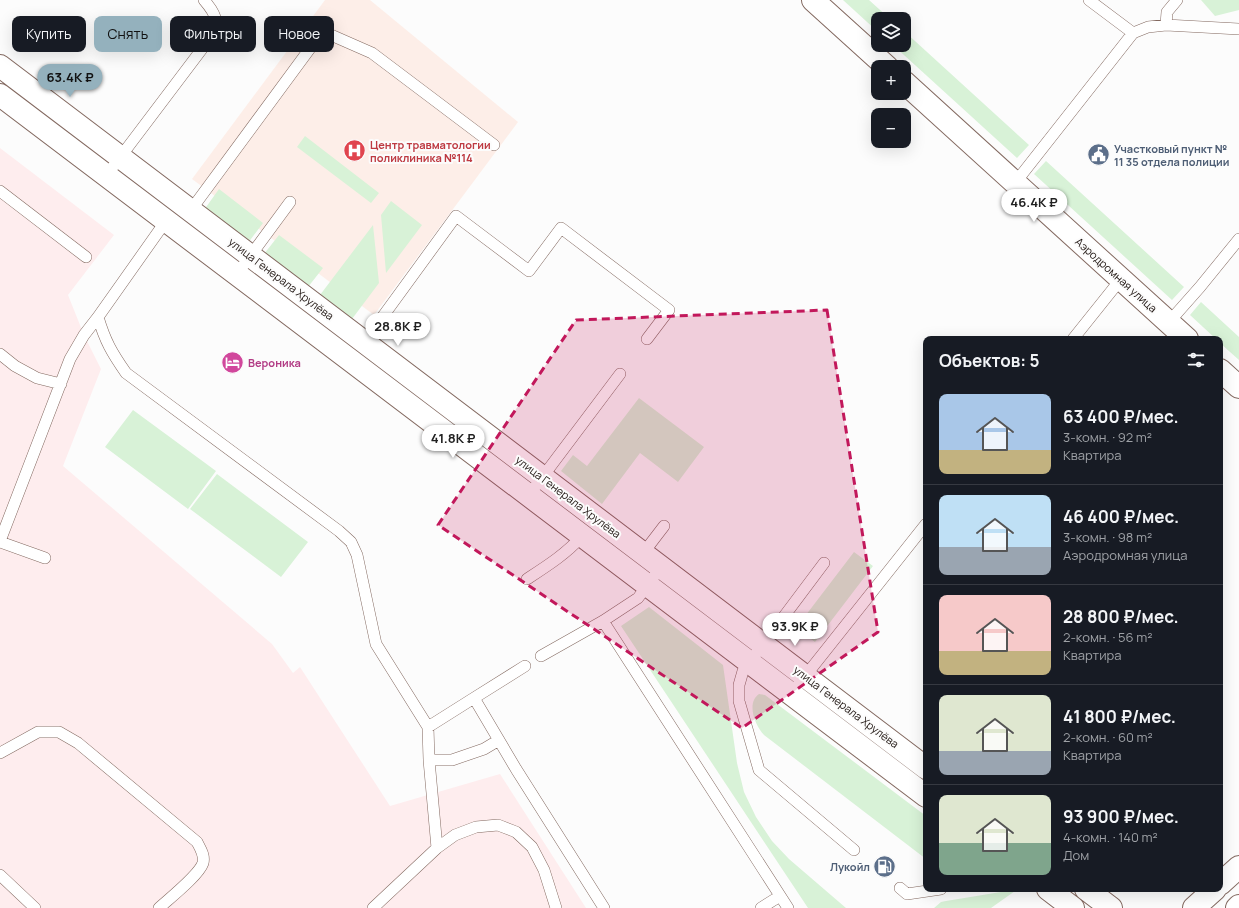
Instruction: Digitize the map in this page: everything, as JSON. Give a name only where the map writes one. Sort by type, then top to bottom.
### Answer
[{"type":"street","points":[[814,0],[879,60]]},
{"type":"street","name":"улица Генерала Хрулёва","points":[[0,66],[923,766]]},
{"type":"street","name":"Аэродромная улица","points":[[911,88],[1184,336]]},
{"type":"street","name":"улица Генерала Хрулёва","points":[[0,95],[923,794]]},
{"type":"street","points":[[1223,373],[1239,387]]},
{"type":"street","points":[[1223,881],[1239,867]]},
{"type":"street","points":[[1052,892],[1073,908]]},
{"type":"street","points":[[1090,892],[1111,908]]},
{"type":"street","points":[[1194,908],[1212,892]]},
{"type":"lane","points":[[106,176],[205,45],[215,25],[216,18],[214,11],[204,0]]},
{"type":"lane","points":[[1088,0],[1133,33]]},
{"type":"lane","points":[[1166,25],[1167,12],[1177,0]]},
{"type":"lane","points":[[1015,183],[1133,33],[1148,27],[1166,25],[1239,30]]},
{"type":"lane","points":[[46,558],[0,541],[70,359],[84,335],[314,43],[323,37],[331,35],[372,53],[494,145]]},
{"type":"lane","points":[[0,191],[86,257]]},
{"type":"lane","points":[[237,274],[290,202]]},
{"type":"lane","points":[[350,360],[456,216],[529,271],[561,228],[669,310],[647,339]]},
{"type":"lane","points":[[1168,322],[1200,287],[1239,239]]},
{"type":"lane","points":[[1075,336],[1121,279]]},
{"type":"lane","points":[[98,317],[102,333],[111,352],[126,373],[339,531],[351,542],[357,555],[376,644],[428,727],[436,848]]},
{"type":"lane","points":[[0,354],[15,366],[37,378],[60,384]]},
{"type":"lane","points":[[529,496],[620,374]]},
{"type":"lane","points":[[630,572],[664,526]]},
{"type":"lane","points":[[791,694],[923,528]]},
{"type":"lane","points":[[527,580],[571,549],[582,536]]},
{"type":"lane","points":[[824,563],[743,671],[739,686],[739,701],[759,770],[854,850]]},
{"type":"lane","points":[[542,656],[603,621],[638,598],[661,567]]},
{"type":"lane","points":[[603,621],[788,908]]},
{"type":"lane","points":[[428,727],[525,666]]},
{"type":"lane","points":[[474,698],[604,908]]},
{"type":"lane","points":[[0,753],[38,732],[58,732],[78,743],[197,842],[202,850],[203,862],[198,871],[159,908]]},
{"type":"lane","points":[[429,760],[452,760],[484,749],[499,740]]},
{"type":"lane","points":[[373,908],[436,848],[455,835],[476,827],[498,825],[516,832],[532,847],[544,870],[556,908]]},
{"type":"lane","points":[[0,874],[35,908]]},
{"type":"lane","points":[[900,888],[908,894],[923,892]]},
{"type":"lane","points":[[761,908],[780,896]]},
{"type":"highlighted area","points":[[827,310],[878,632],[742,728],[438,525],[576,320]]},
{"type":"shaded area","name":"Центр травматологии поликлиника №114","points":[[325,0],[370,0],[518,122],[374,315],[192,179],[286,52],[334,52],[334,16],[313,16]]},
{"type":"shaded area","points":[[0,148],[114,235],[68,295],[84,335],[101,369],[63,466],[272,644],[293,673],[300,667],[390,806],[500,774],[586,908],[0,908]]},
{"type":"green space","points":[[843,0],[869,0],[882,12],[871,12],[871,26]]},
{"type":"green space","points":[[1201,0],[1239,0],[1239,10],[1215,16]]},
{"type":"green space","points":[[911,37],[1029,145],[1017,158],[901,52],[911,52]]},
{"type":"green space","points":[[305,136],[379,193],[371,203],[297,147]]},
{"type":"green space","points":[[1046,161],[1184,287],[1172,300],[1034,174]]},
{"type":"green space","points":[[219,189],[263,223],[248,243],[204,210]]},
{"type":"green space","points":[[391,201],[422,225],[386,273],[381,215]]},
{"type":"green space","points":[[373,225],[379,283],[352,319],[320,295]]},
{"type":"green space","points":[[279,235],[323,268],[308,287],[264,254]]},
{"type":"green space","points":[[1201,302],[1239,337],[1239,360],[1223,346],[1223,336],[1213,336],[1190,315]]},
{"type":"green space","points":[[639,398],[704,447],[678,482],[640,453],[602,504],[561,471],[573,455],[587,466]]},
{"type":"green space","points":[[133,410],[216,471],[188,509],[105,447]]},
{"type":"green space","points":[[217,474],[308,542],[281,577],[190,509]]},
{"type":"green space","points":[[854,552],[873,566],[815,642],[796,628]]},
{"type":"green space","points":[[649,607],[723,665],[737,763],[744,792],[756,817],[772,841],[789,859],[846,908],[808,908],[621,626]]},
{"type":"green space","points":[[759,694],[765,695],[923,814],[923,857],[764,735],[753,714],[752,708],[755,698]]},
{"type":"green space","points":[[1001,892],[1014,892],[991,908],[934,908],[941,902]]},
{"type":"place","name":"Центр травматологии поликлиника №114","points":[[355,151]]},
{"type":"place","name":"Участковый пункт № 11 35 отдела полиции","points":[[1098,155]]},
{"type":"place","name":"Вероника","points":[[233,363]]},
{"type":"place","name":"Лукойл","points":[[885,867]]}]
